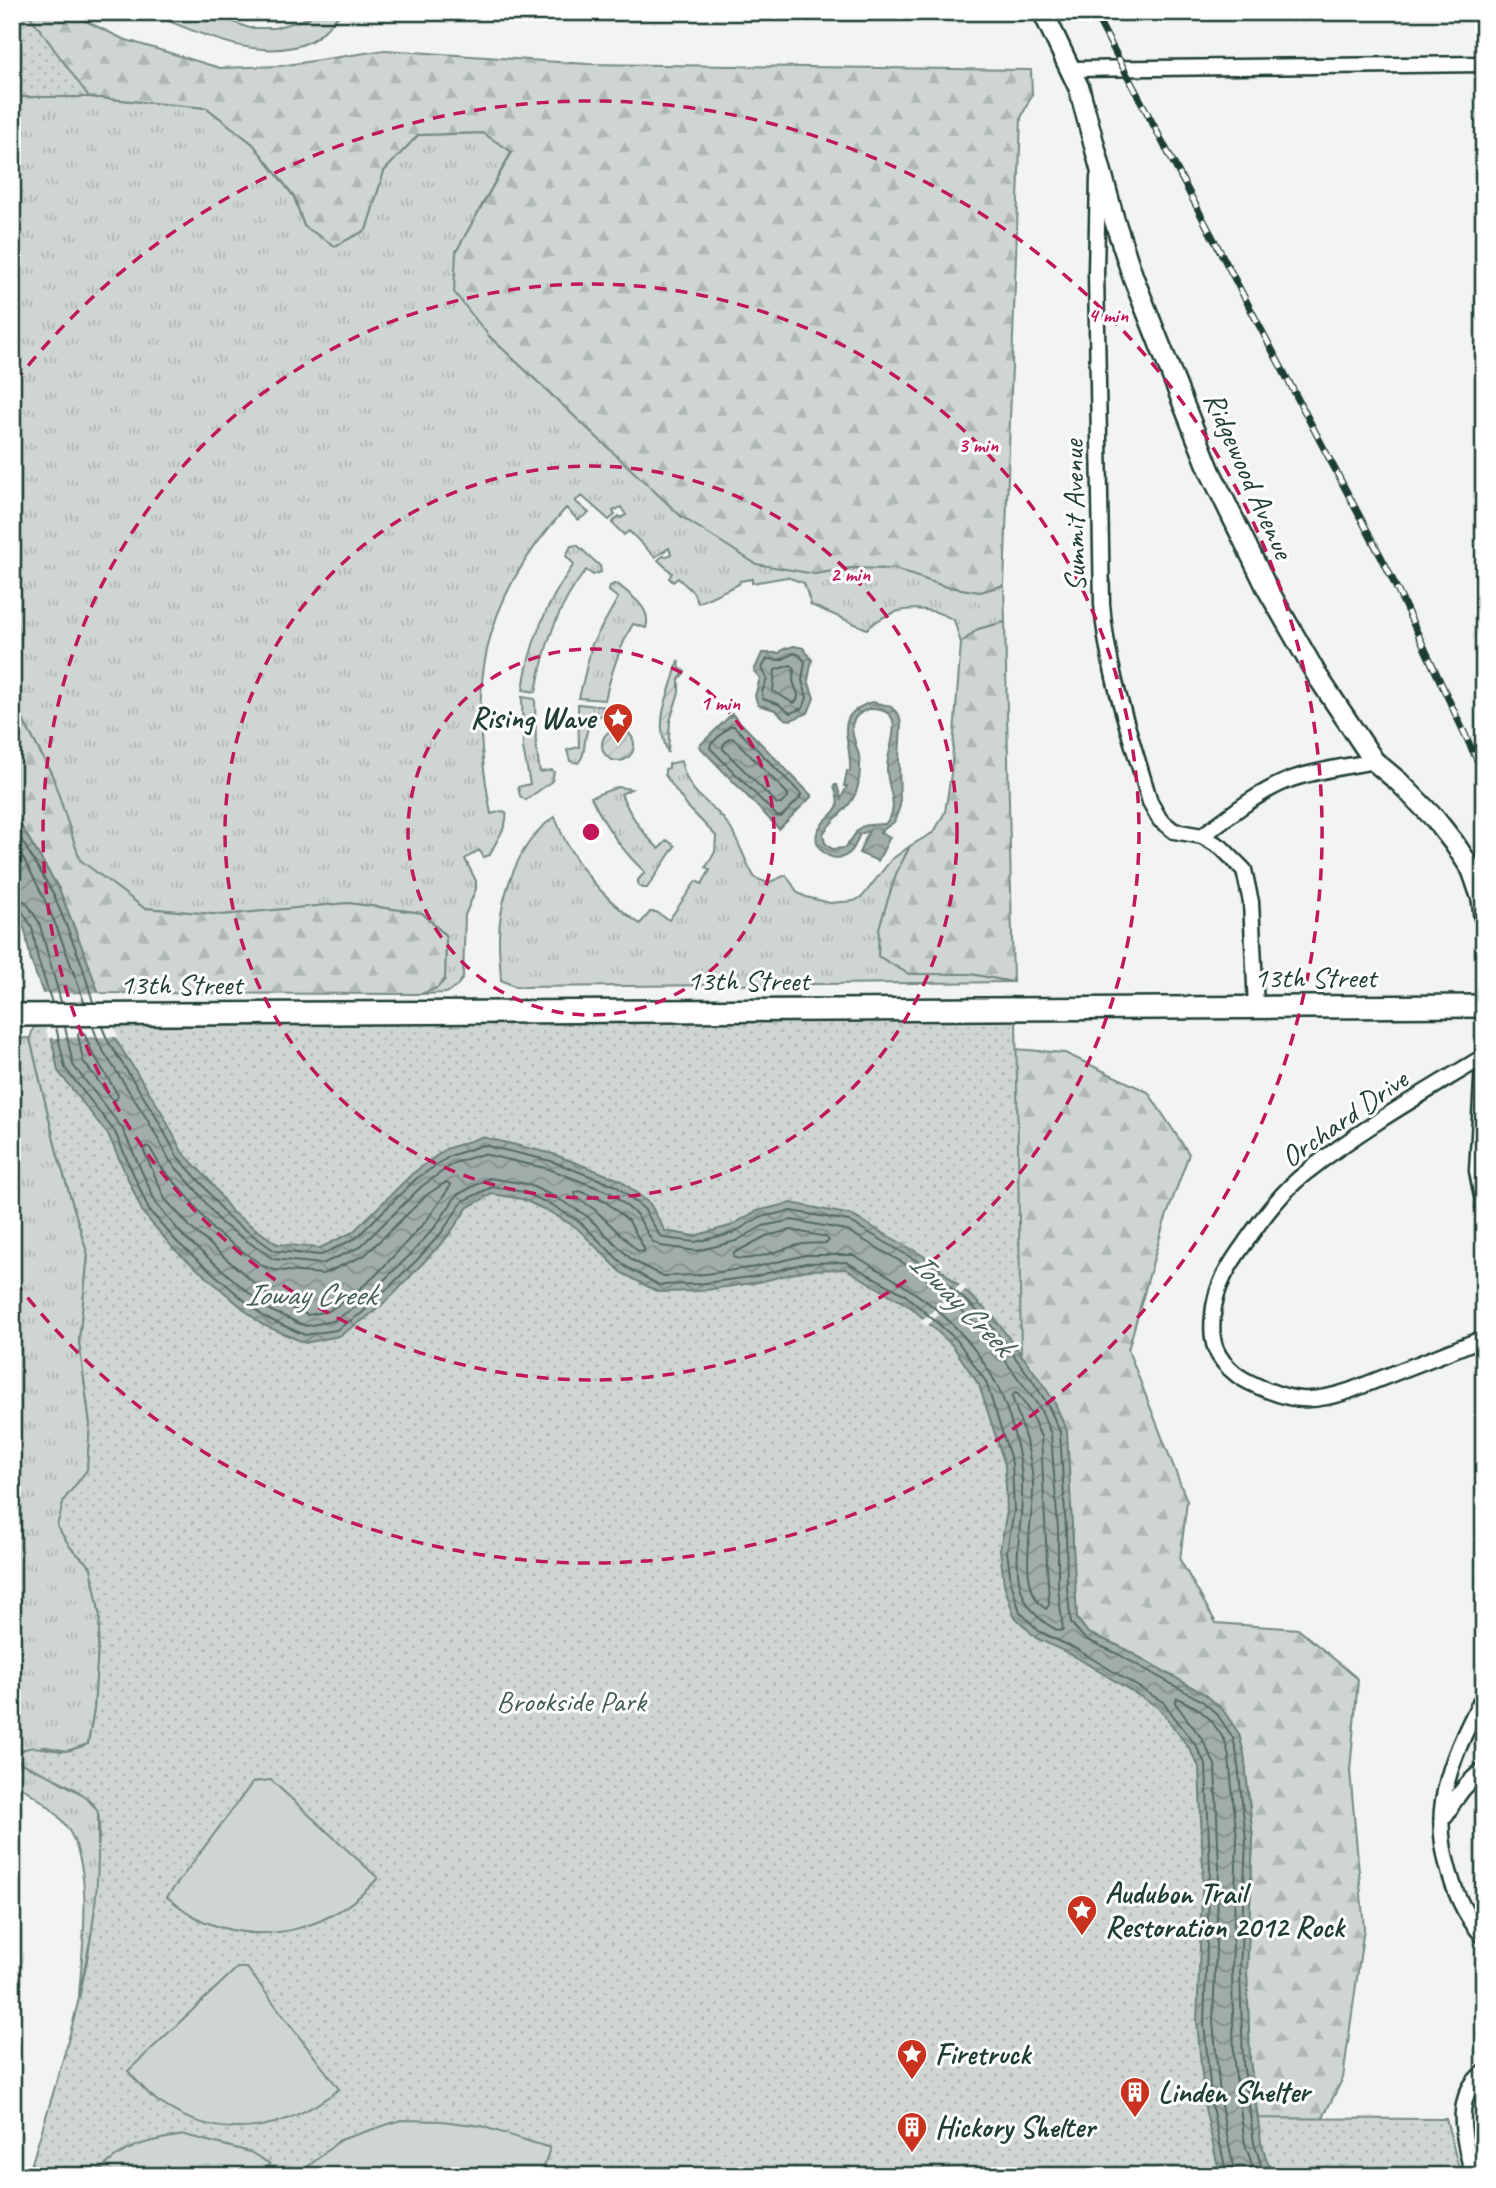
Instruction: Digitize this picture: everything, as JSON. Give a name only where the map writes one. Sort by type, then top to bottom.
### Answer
[{"type":"main road","name":"13th Street","points":[[12,1014],[1484,1006]]},
{"type":"street","name":"Ridgewood Avenue","points":[[1043,12],[1072,69],[1133,277],[1210,471],[1268,590],[1318,677],[1374,761],[1436,820],[1472,870],[1482,899],[1484,916]]},
{"type":"street","points":[[1072,69],[1484,64]]},
{"type":"street","name":"Summit Avenue","points":[[1098,157],[1096,273],[1102,604],[1105,639],[1114,681],[1150,802],[1160,820],[1174,831],[1202,836]]},
{"type":"street","points":[[1256,1007],[1251,902],[1244,870],[1221,847],[1202,836],[1286,781],[1317,771],[1374,761]]},
{"type":"street","points":[[1483,1051],[1477,1171],[1484,1208]]},
{"type":"street","name":"Orchard Drive","points":[[1483,1051],[1358,1135],[1298,1180],[1275,1204],[1230,1264],[1219,1286],[1212,1325],[1217,1357],[1229,1369],[1246,1381],[1300,1399],[1329,1397],[1349,1391],[1484,1338]]},
{"type":"street","points":[[1484,1695],[1453,1762],[1443,1802],[1446,1862],[1458,1898],[1484,1937]]},
{"type":"street","points":[[1443,1824],[1453,1800],[1473,1777],[1484,1769]]},
{"type":"street","points":[[1473,2176],[1461,2119],[1465,2096],[1472,2081],[1484,2072]]},
{"type":"green space","points":[[12,12],[67,12],[123,39],[220,68],[280,66],[385,50],[587,64],[1031,70],[1032,94],[1021,118],[1004,585],[980,592],[944,586],[895,569],[850,568],[815,574],[756,564],[682,517],[489,336],[454,292],[456,252],[512,152],[483,133],[418,135],[384,171],[366,230],[335,246],[304,226],[294,196],[253,144],[207,108],[89,97],[12,97]]},
{"type":"green space","points":[[12,12],[27,12],[89,97],[12,97]]},
{"type":"green space","points":[[146,12],[207,12],[249,28],[274,28],[309,18],[314,12],[342,12],[311,41],[291,48],[270,50],[227,43]]},
{"type":"green space","points":[[12,97],[89,97],[207,108],[253,144],[294,197],[304,226],[366,230],[384,171],[418,135],[483,133],[512,151],[456,252],[489,336],[682,517],[815,574],[850,568],[895,569],[944,586],[980,592],[1004,585],[1005,622],[978,629],[961,643],[954,620],[920,609],[887,616],[867,629],[811,605],[804,583],[787,577],[752,583],[752,579],[740,581],[739,584],[698,603],[693,592],[678,578],[673,582],[669,578],[672,573],[658,560],[671,554],[669,548],[655,557],[629,531],[624,535],[612,523],[619,516],[620,518],[626,515],[621,507],[613,511],[615,515],[609,520],[582,496],[575,501],[589,513],[578,520],[566,508],[537,544],[514,579],[498,614],[487,650],[481,688],[484,769],[491,814],[502,811],[506,812],[506,817],[504,828],[490,855],[484,857],[479,850],[465,859],[476,881],[476,889],[465,915],[463,978],[456,987],[446,993],[421,994],[437,988],[445,979],[446,936],[422,913],[348,903],[223,915],[144,908],[80,861],[52,775],[12,699]]},
{"type":"green space","points":[[577,545],[600,566],[601,572],[593,575],[586,570],[576,584],[553,628],[536,692],[523,690],[535,639],[555,593],[574,564],[566,556],[571,546]]},
{"type":"green space","points":[[614,584],[619,585],[644,609],[646,628],[633,624],[616,661],[605,700],[579,698],[592,644],[618,598],[609,591]]},
{"type":"green space","points":[[1005,622],[1013,982],[971,974],[909,974],[878,956],[879,928],[896,874],[910,846],[934,832],[945,812],[951,774],[961,643],[978,629]]},
{"type":"green space","points":[[678,660],[680,668],[685,672],[679,679],[679,692],[670,721],[668,753],[662,717]]},
{"type":"green space","points":[[522,697],[535,699],[536,747],[540,772],[554,772],[552,781],[526,800],[520,796],[518,787],[530,784],[523,748]]},
{"type":"green space","points":[[12,699],[52,775],[80,860],[144,908],[223,915],[348,903],[422,913],[446,936],[445,979],[437,988],[421,994],[98,993],[59,889],[12,811]]},
{"type":"green space","points":[[578,704],[617,708],[599,716],[591,724],[578,763],[570,761],[567,750],[579,747]]},
{"type":"green space","points":[[618,729],[629,734],[634,745],[629,756],[618,761],[607,756],[602,745],[607,734]]},
{"type":"green space","points":[[681,761],[694,790],[720,814],[731,829],[755,878],[768,883],[786,875],[798,893],[806,897],[830,903],[854,901],[863,896],[891,860],[910,846],[888,899],[878,956],[909,974],[971,974],[1013,982],[516,987],[501,980],[499,931],[508,887],[519,860],[534,835],[555,817],[569,848],[589,877],[613,903],[640,924],[650,912],[656,912],[669,920],[696,881],[702,884],[710,870],[706,867],[715,852],[716,836],[687,806],[665,775],[669,764]]},
{"type":"green space","points":[[618,787],[631,789],[621,794],[637,823],[653,843],[659,849],[667,840],[675,846],[647,888],[638,885],[638,880],[645,872],[614,837],[591,797]]},
{"type":"green space","name":"Brookside Park","points":[[1016,1018],[1024,1556],[1046,1616],[1214,1727],[1235,2118],[1446,2119],[1461,2176],[28,2176],[64,2058],[84,1977],[96,1896],[99,1828],[98,1813],[86,1797],[64,1783],[19,1762],[17,1754],[35,1747],[66,1751],[88,1744],[94,1710],[100,1617],[91,1567],[71,1548],[57,1526],[64,1500],[87,1470],[90,1424],[79,1341],[88,1255],[57,1152],[30,1038],[34,1027]]},
{"type":"green space","points":[[30,1038],[57,1152],[88,1255],[79,1341],[90,1424],[87,1470],[64,1500],[71,1548],[91,1567],[100,1616],[94,1710],[88,1744],[67,1751],[42,1746],[55,1779],[84,1795],[98,1811],[98,1900],[79,1996],[84,1932],[84,1885],[75,1843],[54,1812],[12,1781],[12,1039]]},
{"type":"green space","points":[[1015,1049],[1065,1053],[1148,1092],[1189,1154],[1163,1226],[1128,1350],[1187,1501],[1180,1560],[1216,1623],[1298,1629],[1358,1679],[1350,1771],[1364,1928],[1343,2078],[1308,2147],[1261,2142],[1250,2061],[1247,1971],[1253,1839],[1244,1754],[1239,1735],[1206,1695],[1119,1646],[1088,1633],[1077,1618],[1073,1530],[165,1071],[979,1055]]},
{"type":"green space","points":[[271,1780],[378,1878],[341,1910],[298,1928],[251,1933],[227,1929],[198,1919],[167,1897],[253,1782]]},
{"type":"green space","points":[[237,1968],[247,1968],[339,2089],[318,2104],[274,2123],[228,2128],[205,2124],[182,2115],[155,2099],[128,2071]]},
{"type":"green space","points":[[401,2120],[481,2126],[550,2148],[541,2176],[297,2176],[340,2140]]},
{"type":"green space","points":[[185,2135],[250,2152],[270,2164],[264,2176],[96,2176],[125,2151],[148,2142]]},
{"type":"water","points":[[794,646],[803,648],[812,660],[808,680],[814,698],[808,713],[791,720],[785,719],[775,710],[758,705],[755,696],[760,678],[754,671],[762,653],[779,653]]},
{"type":"water","points":[[872,702],[890,706],[899,715],[901,724],[900,806],[894,822],[880,832],[890,837],[878,861],[859,853],[869,831],[860,834],[851,852],[839,858],[824,853],[816,839],[821,826],[838,804],[834,785],[837,785],[841,799],[847,786],[844,786],[847,771],[850,772],[850,760],[847,722],[851,714]],"holes":[[[869,709],[882,710],[890,715],[894,730],[887,768],[893,804],[890,818],[885,824],[862,826],[845,848],[832,849],[825,843],[823,834],[850,803],[859,779],[860,762],[852,723],[860,713]]]},
{"type":"water","points":[[732,714],[812,796],[779,829],[699,746]]},
{"type":"water","name":"Ioway Creek","points":[[12,811],[59,889],[114,1037],[161,1111],[182,1152],[209,1180],[232,1212],[277,1244],[320,1248],[353,1232],[412,1174],[446,1149],[482,1137],[553,1154],[620,1180],[650,1204],[665,1231],[694,1236],[730,1226],[757,1211],[791,1203],[851,1215],[929,1259],[994,1318],[1054,1401],[1067,1431],[1077,1619],[1088,1633],[1119,1646],[1206,1695],[1223,1710],[1239,1734],[1244,1754],[1253,1839],[1247,1971],[1250,2061],[1261,2142],[1272,2176],[1220,2176],[1205,2108],[1197,2022],[1203,1868],[1199,1767],[1189,1748],[1159,1708],[1074,1656],[1036,1638],[1014,1616],[1004,1584],[1000,1550],[1007,1511],[1005,1465],[979,1385],[952,1345],[912,1308],[846,1269],[807,1270],[759,1282],[699,1291],[658,1292],[622,1273],[577,1228],[550,1212],[522,1199],[492,1194],[468,1207],[448,1236],[393,1295],[339,1336],[305,1343],[261,1324],[173,1248],[143,1213],[109,1136],[58,1071],[43,993],[31,961],[25,930],[12,908]]},
{"type":"pier","points":[[101,993],[118,1037],[48,1038],[39,994]]},
{"type":"pier","points":[[962,1283],[967,1288],[927,1326],[921,1322]]},
{"type":"railway","points":[[1094,12],[1388,570],[1484,775]]},
{"type":"place","name":"Rising Wave","points":[[618,745]]},
{"type":"place","name":"Audubon Trail Restoration 2012 Rock","points":[[1082,1937]]},
{"type":"place","name":"Firetruck","points":[[912,2081]]},
{"type":"place","name":"Linden Shelter","points":[[1135,2119]]},
{"type":"place","name":"Hickory Shelter","points":[[912,2154]]}]
